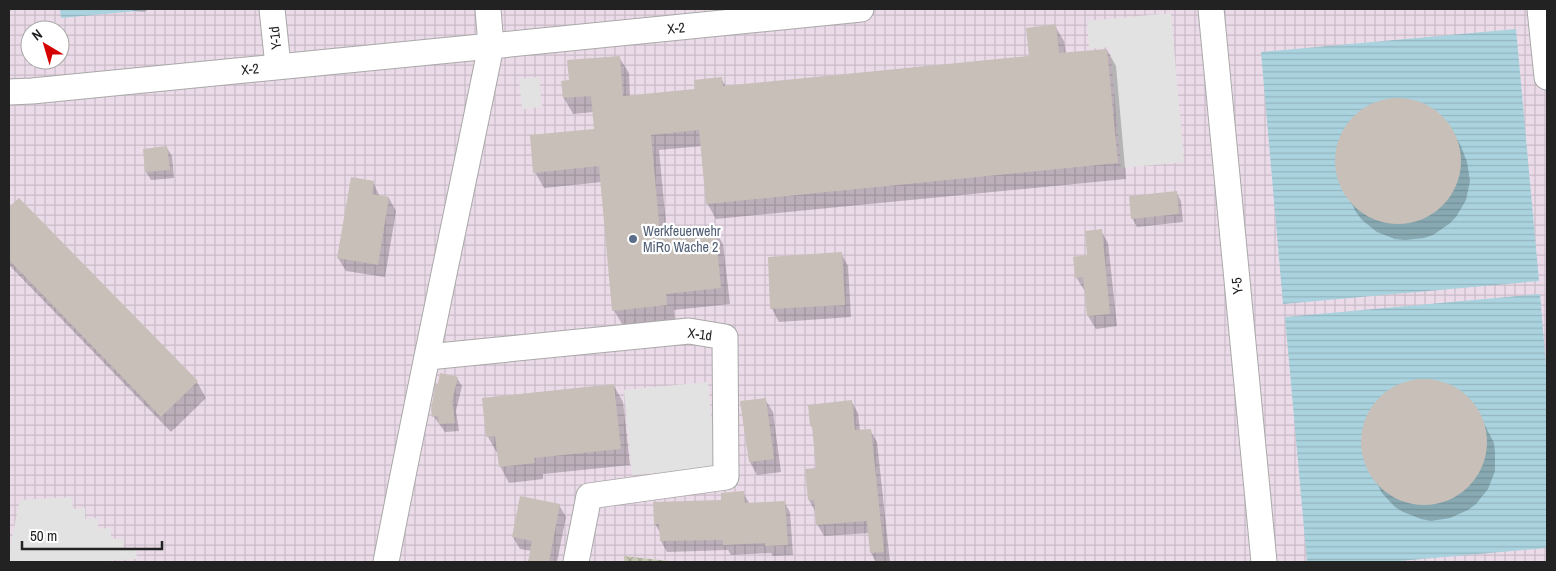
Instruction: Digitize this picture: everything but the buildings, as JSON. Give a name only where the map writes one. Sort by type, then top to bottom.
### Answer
[{"type":"street","name":"Y-1d","points":[[272,9],[278,66]]},
{"type":"street","points":[[386,562],[491,46],[488,9]]},
{"type":"street","name":"X-2","points":[[9,92],[491,46],[847,9]]},
{"type":"street","name":"Y-5","points":[[1211,9],[1264,562]]},
{"type":"street","points":[[1540,9],[1547,76]]},
{"type":"street","name":"X-1d","points":[[428,357],[689,332],[725,338],[726,477],[589,496],[576,562]]},
{"type":"shaded area","points":[[9,9],[1547,9],[1547,562],[679,562],[624,556],[624,562],[9,562]]},
{"type":"shaded area","points":[[1171,13],[1184,162],[1121,168],[1110,47],[1089,49],[1087,21]]},
{"type":"shaded area","points":[[539,77],[542,107],[522,109],[519,79]]},
{"type":"shaded area","points":[[708,382],[716,467],[632,475],[624,390]]},
{"type":"shaded area","points":[[72,497],[73,509],[85,508],[85,519],[98,518],[98,529],[111,528],[111,539],[123,538],[124,549],[136,548],[137,559],[84,562],[9,562],[9,551],[20,500]]},
{"type":"shaded area","points":[[624,556],[679,562],[624,562]]},
{"type":"water","points":[[60,9],[159,9],[61,18]]},
{"type":"water","points":[[1516,29],[1539,281],[1283,304],[1261,52]]},
{"type":"water","points":[[1540,294],[1547,378],[1547,548],[1388,562],[1307,562],[1285,317]]},
{"type":"place","name":"Werkfeuerwehr MiRo Wache 2","points":[[633,239]]}]
